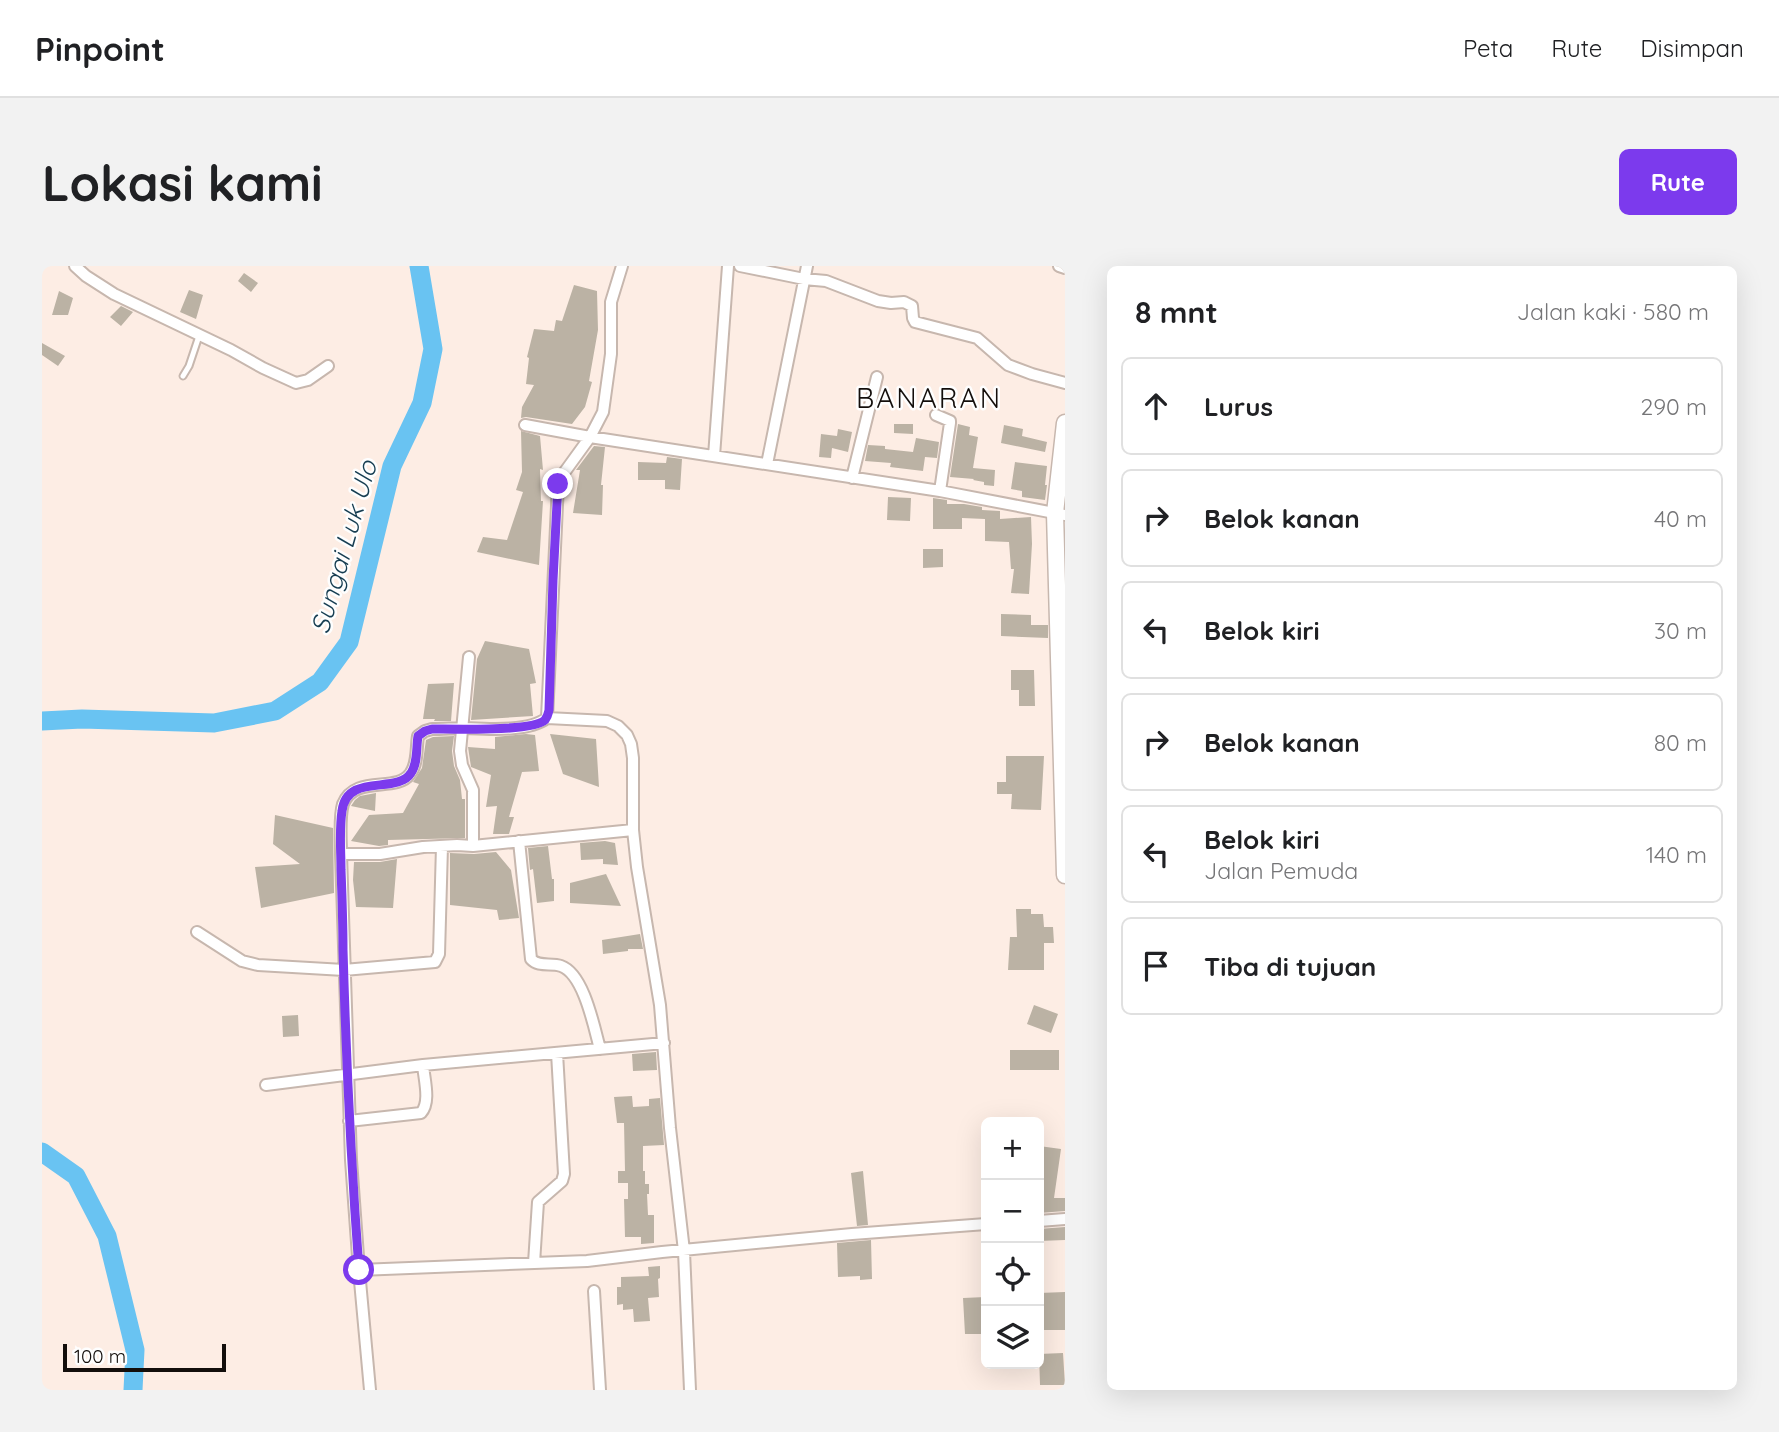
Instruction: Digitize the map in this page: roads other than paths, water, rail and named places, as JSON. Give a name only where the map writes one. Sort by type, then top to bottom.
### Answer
[{"type":"main road","points":[[1065,423],[1060,514],[1065,875]]},
{"type":"street","points":[[75,266],[114,294],[296,383],[308,380],[328,366]]},
{"type":"street","points":[[370,1390],[359,1270],[347,1076],[341,854],[344,802],[358,789],[406,778],[412,772],[416,760],[418,736],[425,731],[525,726],[547,718],[558,484],[590,437],[603,412],[611,354],[611,302],[622,266]]},
{"type":"street","points":[[715,456],[728,266]]},
{"type":"street","points":[[740,266],[826,281],[878,301],[904,302],[912,306],[915,322],[977,338],[1008,365],[1065,383]]},
{"type":"street","points":[[767,464],[807,266]]},
{"type":"street","points":[[1059,266],[1065,268]]},
{"type":"street","points":[[852,478],[877,377]]},
{"type":"street","points":[[936,415],[949,420],[950,423],[940,491]]},
{"type":"street","points":[[525,425],[940,491],[1060,514]]},
{"type":"street","points":[[469,657],[460,758],[473,790],[473,846]]},
{"type":"street","points":[[547,718],[607,721],[618,726],[627,735],[633,758],[633,830],[640,894],[660,1005],[684,1251],[690,1390]]},
{"type":"street","points":[[341,854],[380,854],[423,847],[473,846],[633,830]]},
{"type":"street","points":[[519,841],[530,959],[537,964],[564,966],[570,972],[580,985],[589,1006],[600,1049]]},
{"type":"street","points":[[197,932],[242,961],[258,965],[344,970],[435,962],[439,954],[442,846]]},
{"type":"street","points":[[266,1085],[423,1065],[664,1043]]},
{"type":"street","points":[[534,1263],[538,1202],[562,1181],[564,1174],[557,1053]]},
{"type":"street","points":[[349,1121],[421,1113],[426,1099],[423,1065]]},
{"type":"street","points":[[1044,1221],[1065,1219]]},
{"type":"street","points":[[359,1270],[587,1261],[852,1234],[981,1224]]},
{"type":"street","points":[[594,1291],[600,1390]]},
{"type":"lane","points":[[183,376],[199,335]]},
{"type":"waterway","name":"Sungai Luk Ulo","points":[[42,721],[82,719],[214,723],[275,711],[320,682],[349,642],[392,466],[422,403],[433,349],[419,266]]},
{"type":"waterway","name":"Sungai Luk Ulo","points":[[42,1152],[76,1176],[107,1236],[135,1350],[133,1390]]},
{"type":"district","name":"BANARAN","points":[[929,398]]}]
